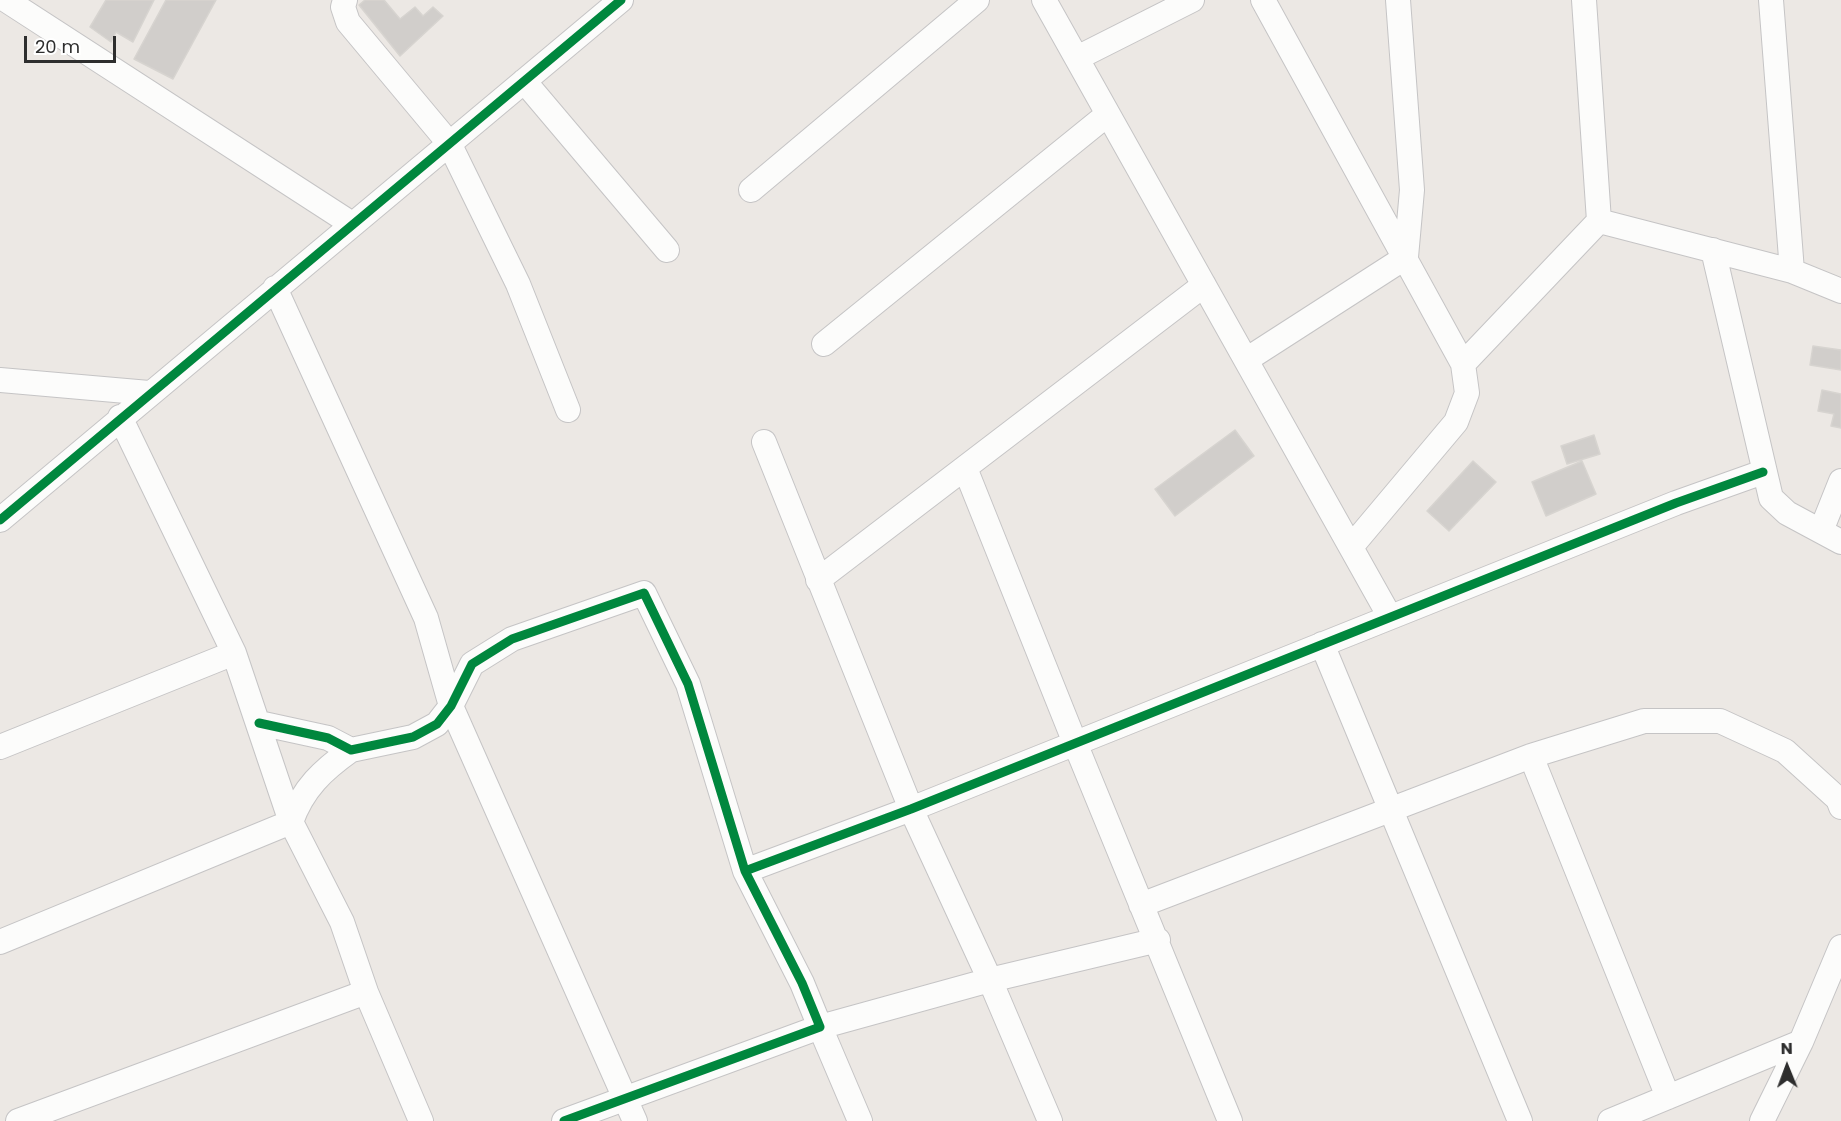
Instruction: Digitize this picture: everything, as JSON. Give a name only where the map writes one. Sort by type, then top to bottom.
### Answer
[{"type":"street","points":[[6,0],[352,224]]},
{"type":"street","points":[[345,0],[343,7],[348,22],[450,143],[518,284],[568,410]]},
{"type":"street","points":[[0,520],[148,393],[621,0]]},
{"type":"street","points":[[751,190],[977,0]]},
{"type":"street","points":[[1044,0],[1390,617]]},
{"type":"street","points":[[1077,58],[1192,0]]},
{"type":"street","points":[[1263,0],[1463,364],[1467,393],[1455,422],[1351,547]]},
{"type":"street","points":[[1398,0],[1412,190],[1406,257]]},
{"type":"street","points":[[1463,364],[1599,221],[1584,0]]},
{"type":"street","points":[[1771,0],[1792,271]]},
{"type":"street","points":[[524,81],[668,250]]},
{"type":"street","points":[[824,344],[1108,114]]},
{"type":"street","points":[[1599,221],[1792,271],[1841,291]]},
{"type":"street","points":[[1713,250],[1763,472],[1771,498],[1787,513],[1831,537],[1841,481]]},
{"type":"street","points":[[1246,360],[1406,257]]},
{"type":"street","points":[[818,580],[1204,285]]},
{"type":"street","points":[[275,288],[426,618],[451,706],[558,952],[630,1110]]},
{"type":"street","points":[[0,380],[148,393]]},
{"type":"street","points":[[120,417],[234,653],[291,822],[342,922],[366,992],[421,1121]]},
{"type":"street","points":[[765,442],[911,809],[990,980],[1050,1121]]},
{"type":"street","points":[[965,468],[1075,744],[1141,905],[1158,940],[1230,1121]]},
{"type":"street","points":[[745,871],[911,809],[1677,503],[1763,472]]},
{"type":"street","points":[[0,942],[291,822],[305,791],[316,776],[351,750],[413,737],[437,724],[451,706],[472,664],[512,639],[644,593],[688,684],[745,871],[802,983],[860,1121]]},
{"type":"street","points":[[1322,644],[1521,1121]]},
{"type":"street","points":[[0,747],[234,653]]},
{"type":"street","points":[[1141,905],[1531,756],[1644,721],[1720,720],[1785,752],[1838,800],[1841,807]]},
{"type":"street","points":[[259,723],[328,738],[351,750]]},
{"type":"street","points":[[1531,756],[1668,1097]]},
{"type":"street","points":[[564,1121],[630,1110],[820,1027],[990,980],[1158,940]]},
{"type":"street","points":[[1762,1121],[1801,1042],[1841,947]]},
{"type":"street","points":[[18,1121],[366,992]]},
{"type":"street","points":[[1610,1121],[1801,1042]]},
{"type":"building","points":[[106,0],[154,0],[133,42],[116,32],[111,42],[90,27]]},
{"type":"building","points":[[166,0],[216,0],[173,79],[134,59]]},
{"type":"building","points":[[365,0],[384,0],[400,19],[415,7],[423,16],[433,7],[443,16],[400,56],[359,5]]},
{"type":"building","points":[[1813,346],[1841,350],[1841,370],[1810,365]]},
{"type":"building","points":[[1822,390],[1841,394],[1841,428],[1831,426],[1834,414],[1818,411]]},
{"type":"building","points":[[1235,430],[1254,456],[1175,516],[1155,489]]},
{"type":"building","points":[[1594,435],[1600,454],[1567,464],[1561,446]]},
{"type":"building","points":[[1473,461],[1496,482],[1449,531],[1427,511]]},
{"type":"building","points":[[1582,461],[1596,494],[1546,516],[1532,482]]},
{"type":"cycle path","points":[[0,520],[621,0]]},
{"type":"cycle path","points":[[745,871],[911,809],[1676,503],[1763,472]]},
{"type":"cycle path","points":[[259,723],[328,738],[351,750],[413,737],[437,724],[451,706],[472,664],[512,639],[644,593],[688,684],[745,871],[802,983],[820,1027],[564,1121]]}]
